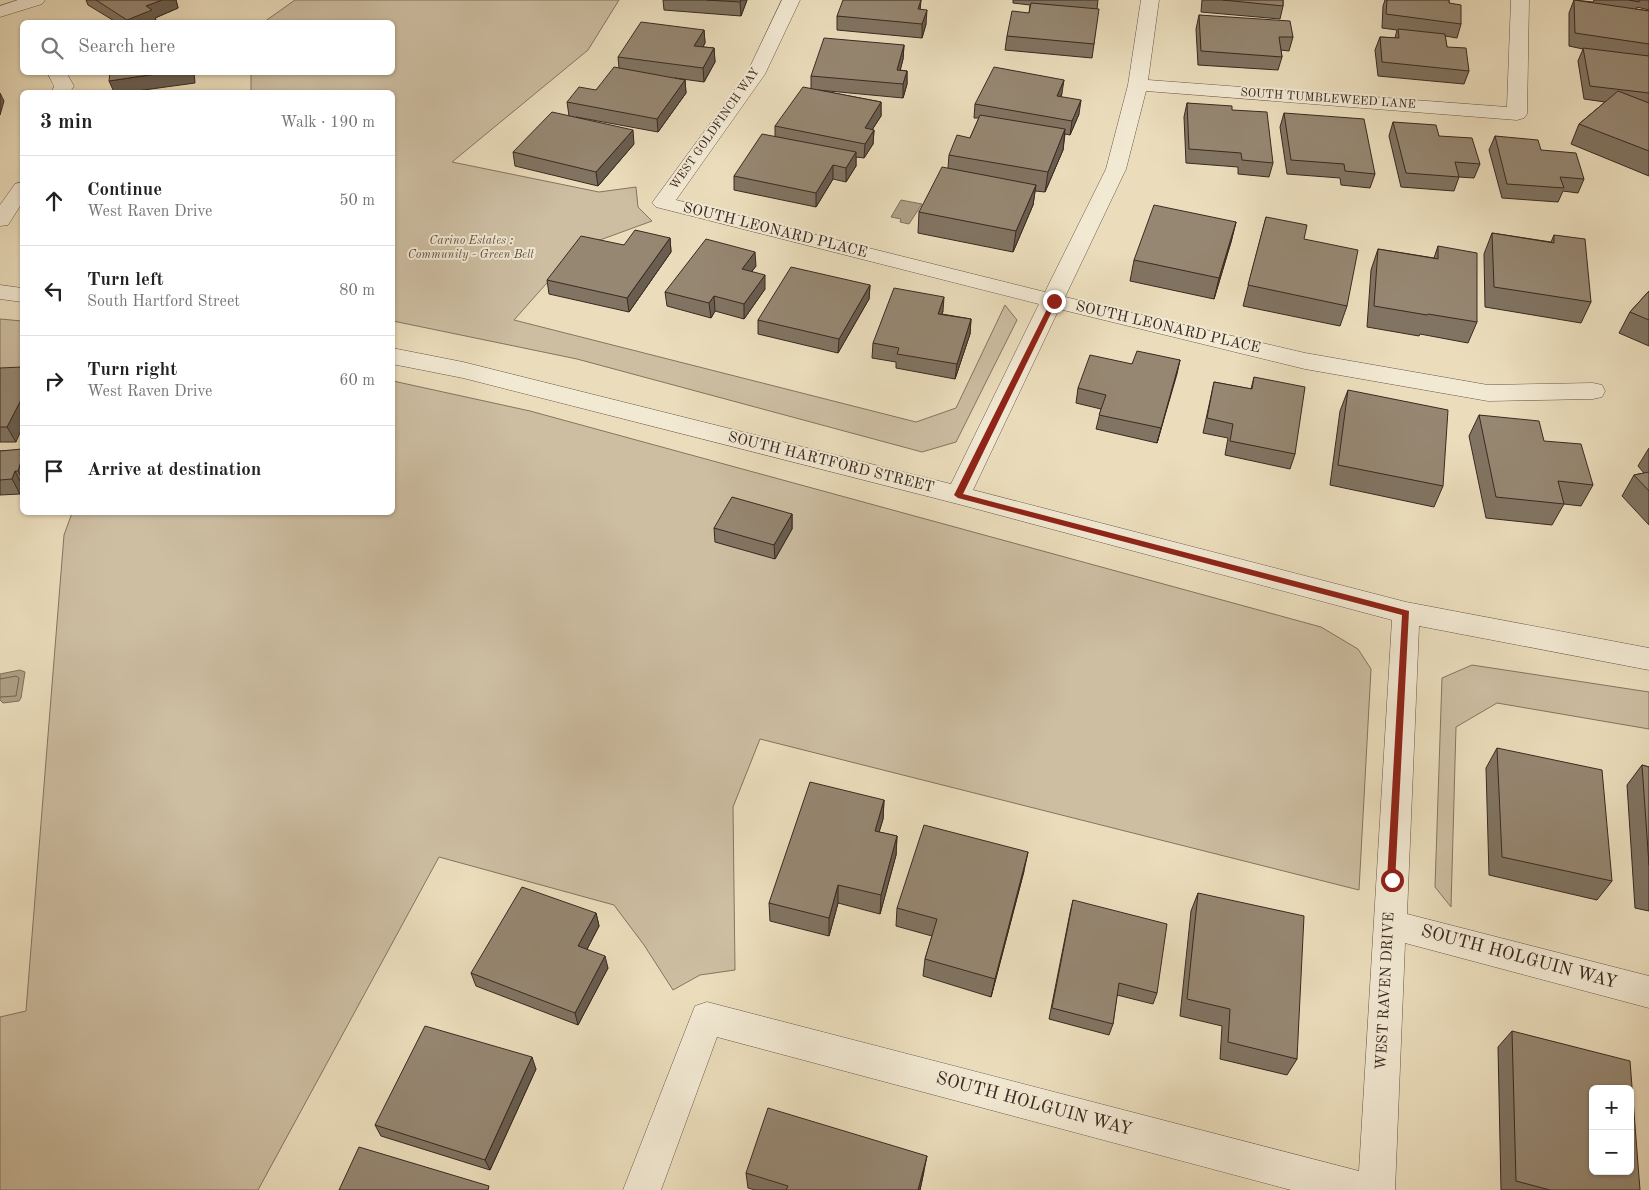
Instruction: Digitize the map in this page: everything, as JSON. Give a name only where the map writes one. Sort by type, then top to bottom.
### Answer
[{"type":"street","points":[[13,14],[36,0]]},
{"type":"street","name":"WEST GOLDFINCH WAY","points":[[663,203],[756,74],[791,0]]},
{"type":"street","points":[[958,495],[1054,301],[1116,169],[1138,85],[1150,0]]},
{"type":"street","name":"SOUTH TUMBLEWEED LANE","points":[[1138,85],[1517,114],[1520,0]]},
{"type":"street","points":[[58,75],[64,86],[63,90]]},
{"type":"street","points":[[0,220],[20,191]]},
{"type":"street","name":"SOUTH LEONARD PLACE","points":[[663,203],[1054,301],[1304,361],[1488,393],[1593,391]]},
{"type":"street","points":[[0,292],[20,295]]},
{"type":"street","name":"SOUTH HARTFORD STREET","points":[[395,357],[463,370],[958,495],[1406,613],[1649,659]]},
{"type":"street","name":"WEST RAVEN DRIVE","points":[[1376,1190],[1406,613]]},
{"type":"street","name":"SOUTH HOLGUIN WAY","points":[[1389,924],[1649,992]]},
{"type":"street","name":"SOUTH HOLGUIN WAY","points":[[642,1190],[707,1018],[1361,1190]]},
{"type":"green space","name":"Carino Estates : Community - Green Belt","points":[[295,0],[619,0],[588,50],[452,162],[599,192],[636,187],[638,207],[652,221],[578,248],[514,320],[916,422],[956,408],[1005,305],[1017,320],[956,442],[922,452],[577,359],[395,321],[395,90],[251,90],[251,75],[395,75],[395,20],[267,20]]},
{"type":"green space","points":[[0,319],[20,321],[20,373],[0,372]]},
{"type":"green space","points":[[395,381],[530,411],[1321,627],[1358,649],[1371,669],[1359,890],[760,739],[733,807],[735,970],[700,975],[673,990],[644,945],[614,905],[439,857],[258,1190],[0,1190],[0,1017],[26,1011],[64,535],[71,515],[395,515]]},
{"type":"green space","points":[[1472,665],[1649,692],[1649,729],[1497,703],[1456,727],[1451,907],[1435,887],[1442,678]]},
{"type":"water","points":[[901,200],[922,204],[909,224],[900,222],[901,219],[891,217]]},
{"type":"water","points":[[20,670],[25,672],[21,698],[19,701],[3,703],[0,700],[0,674]]},
{"type":"building","points":[[96,0],[162,0],[146,6],[152,10],[127,20]]},
{"type":"building","points":[[707,0],[741,0],[740,2]]},
{"type":"building","points":[[843,0],[921,0],[918,9],[927,10],[922,24],[837,16]]},
{"type":"building","points":[[1223,0],[1283,0],[1283,6]]},
{"type":"building","points":[[1387,0],[1449,0],[1449,3],[1461,5],[1461,24],[1386,14]]},
{"type":"building","points":[[1574,0],[1649,11],[1649,44],[1575,33]]},
{"type":"building","points":[[1031,3],[1099,9],[1094,44],[1007,36],[1012,11],[1029,13]]},
{"type":"building","points":[[1199,15],[1290,21],[1293,37],[1279,37],[1282,57],[1201,51]]},
{"type":"building","points":[[641,22],[704,30],[694,46],[714,48],[703,68],[618,57]]},
{"type":"building","points":[[1398,29],[1445,34],[1447,47],[1466,48],[1469,71],[1382,62],[1380,37],[1399,38]]},
{"type":"building","points":[[824,38],[904,45],[897,70],[907,71],[903,84],[811,76]]},
{"type":"building","points":[[1583,48],[1649,56],[1649,93],[1590,86]]},
{"type":"building","points":[[614,67],[685,80],[657,119],[567,102],[579,87],[596,90]]},
{"type":"building","points":[[994,67],[1064,80],[1057,96],[1081,100],[1072,121],[975,104]]},
{"type":"building","points":[[110,75],[149,75],[109,81]]},
{"type":"building","points":[[803,87],[881,102],[865,128],[874,130],[865,144],[775,126]]},
{"type":"building","points":[[1618,91],[1649,103],[1649,151],[1579,124]]},
{"type":"building","points":[[1187,103],[1232,106],[1232,110],[1267,112],[1273,163],[1242,160],[1241,153],[1189,149]]},
{"type":"building","points":[[552,112],[633,130],[596,172],[513,152]]},
{"type":"building","points":[[1284,113],[1364,119],[1375,174],[1345,171],[1344,164],[1291,160]]},
{"type":"building","points":[[980,115],[1065,129],[1048,172],[949,155],[957,135],[970,138]]},
{"type":"building","points":[[1393,122],[1436,125],[1439,136],[1472,138],[1480,164],[1455,162],[1459,177],[1406,173]]},
{"type":"building","points":[[762,134],[856,152],[846,168],[833,165],[816,193],[734,176]]},
{"type":"building","points":[[1495,136],[1538,140],[1541,150],[1576,153],[1584,179],[1560,177],[1564,188],[1507,184]]},
{"type":"building","points":[[942,167],[1036,185],[1016,231],[919,212]]},
{"type":"building","points":[[1154,205],[1236,222],[1219,278],[1134,260]]},
{"type":"building","points":[[1266,217],[1307,225],[1304,239],[1358,250],[1347,306],[1248,285]]},
{"type":"building","points":[[635,230],[670,238],[627,298],[547,280],[581,236],[624,245]]},
{"type":"building","points":[[1492,233],[1554,243],[1554,235],[1585,239],[1591,302],[1494,287]]},
{"type":"building","points":[[706,239],[755,252],[742,269],[765,275],[744,304],[714,296],[709,303],[665,292]]},
{"type":"building","points":[[1438,246],[1477,253],[1477,322],[1374,306],[1378,249],[1438,259]]},
{"type":"building","points":[[791,267],[870,285],[839,339],[758,320]]},
{"type":"building","points":[[894,288],[944,297],[938,314],[971,319],[957,364],[897,354],[899,348],[873,343]]},
{"type":"building","points":[[1649,291],[1649,320],[1630,312]]},
{"type":"building","points":[[1137,351],[1180,360],[1161,428],[1099,415],[1106,395],[1078,388],[1090,355],[1132,364]]},
{"type":"building","points":[[20,367],[20,402],[7,427],[0,427],[0,368]]},
{"type":"building","points":[[1254,377],[1305,387],[1295,454],[1230,441],[1233,424],[1207,418],[1214,382],[1252,389]]},
{"type":"building","points":[[1348,390],[1448,410],[1443,486],[1338,465]]},
{"type":"building","points":[[1479,415],[1539,421],[1544,441],[1581,444],[1593,485],[1558,481],[1564,504],[1496,497]]},
{"type":"building","points":[[20,449],[20,464],[12,479],[0,480],[0,451]]},
{"type":"building","points":[[1649,472],[1649,491],[1634,475]]},
{"type":"building","points":[[732,497],[792,514],[774,545],[714,528]]},
{"type":"building","points":[[1497,748],[1602,770],[1612,881],[1502,857]]},
{"type":"building","points":[[1642,765],[1649,767],[1649,865]]},
{"type":"building","points":[[810,782],[884,800],[875,831],[897,836],[881,895],[838,885],[829,918],[769,903]]},
{"type":"building","points":[[924,825],[1028,852],[995,979],[925,959],[937,919],[897,908]]},
{"type":"building","points":[[522,887],[596,913],[578,946],[605,956],[575,1013],[471,973]]},
{"type":"building","points":[[1198,893],[1304,916],[1297,1059],[1228,1042],[1230,1009],[1187,999]]},
{"type":"building","points":[[1073,900],[1167,924],[1157,993],[1119,983],[1113,1024],[1052,1008]]},
{"type":"building","points":[[425,1026],[532,1057],[485,1160],[375,1125]]},
{"type":"building","points":[[1512,1031],[1630,1061],[1632,1085],[1589,1085],[1589,1175],[1634,1175],[1634,1113],[1640,1190],[1550,1190],[1516,1181]]},
{"type":"building","points":[[768,1108],[927,1156],[918,1190],[786,1190],[788,1186],[746,1173]]},
{"type":"building","points":[[359,1147],[489,1186],[488,1190],[339,1190]]},
{"type":"route","points":[[1054,301],[958,495],[1406,613],[1392,880]]}]
